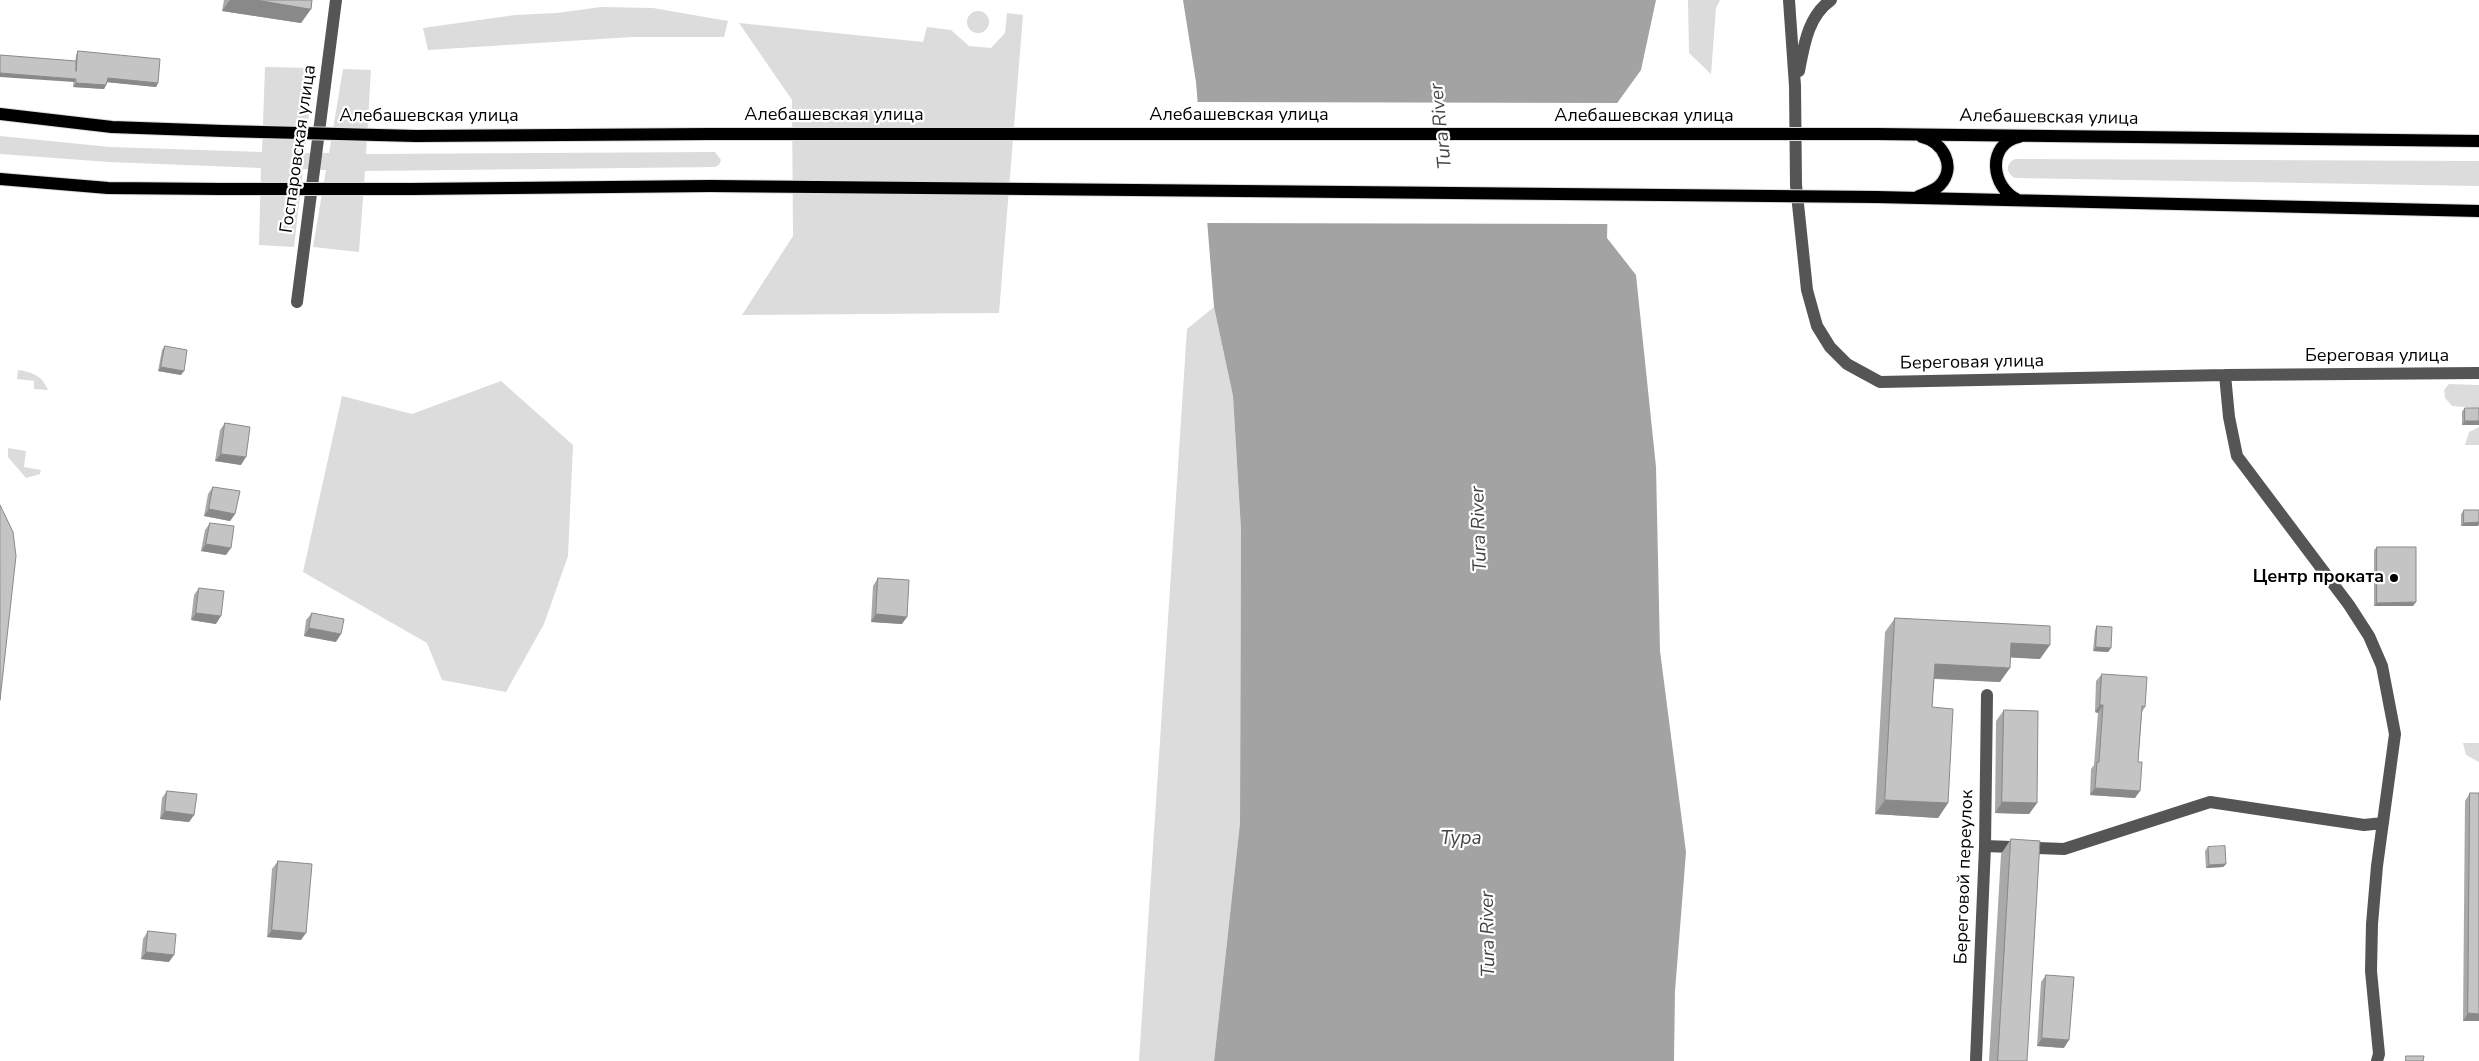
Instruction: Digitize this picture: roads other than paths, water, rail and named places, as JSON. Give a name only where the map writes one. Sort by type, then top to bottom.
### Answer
[{"type":"main road","name":"Алебашевская улица","points":[[0,114],[112,127],[416,136],[710,134],[1910,134],[2479,141]]},
{"type":"main road","points":[[1910,134],[1937,143],[1947,158],[1948,168],[1946,177],[1940,185],[1914,198]]},
{"type":"main road","points":[[2018,200],[2009,196],[2001,187],[1996,175],[1997,158],[2002,146],[2013,138],[2026,136]]},
{"type":"main road","points":[[0,179],[108,188],[411,189],[710,186],[1876,197],[2479,211]]},
{"type":"street","name":"Госпаровская улица","points":[[297,302],[336,0]]},
{"type":"street","name":"Береговая улица","points":[[1789,0],[1795,86],[1796,185],[1807,290],[1817,326],[1830,347],[1847,364],[1880,382],[2225,375],[2479,374]]},
{"type":"street","points":[[1795,86],[1807,33],[1822,6],[1832,0]]},
{"type":"street","points":[[2225,375],[2228,417],[2238,456],[2349,604],[2369,636],[2382,666],[2395,734],[2372,924],[2371,971],[2379,1054],[2377,1061]]},
{"type":"street","name":"Береговой переулок","points":[[1976,1060],[1985,846],[1987,695]]},
{"type":"street","points":[[1985,846],[2064,849],[2210,802],[2364,825],[2383,823]]},
{"type":"water","name":"Тура","points":[[1183,0],[1656,0],[1641,70],[1610,113],[1607,238],[1636,275],[1656,467],[1660,651],[1686,852],[1675,991],[1674,1061],[1214,1061],[1240,823],[1241,530],[1233,396],[1214,307],[1196,82]]},
{"type":"place","name":"Центр проката","points":[[2394,578]]},
{"type":"water label","name":"Tura River","points":[[1442,126]]},
{"type":"water label","name":"Tura River","points":[[1480,529]]},
{"type":"water label","name":"Tura River","points":[[1489,934]]}]
